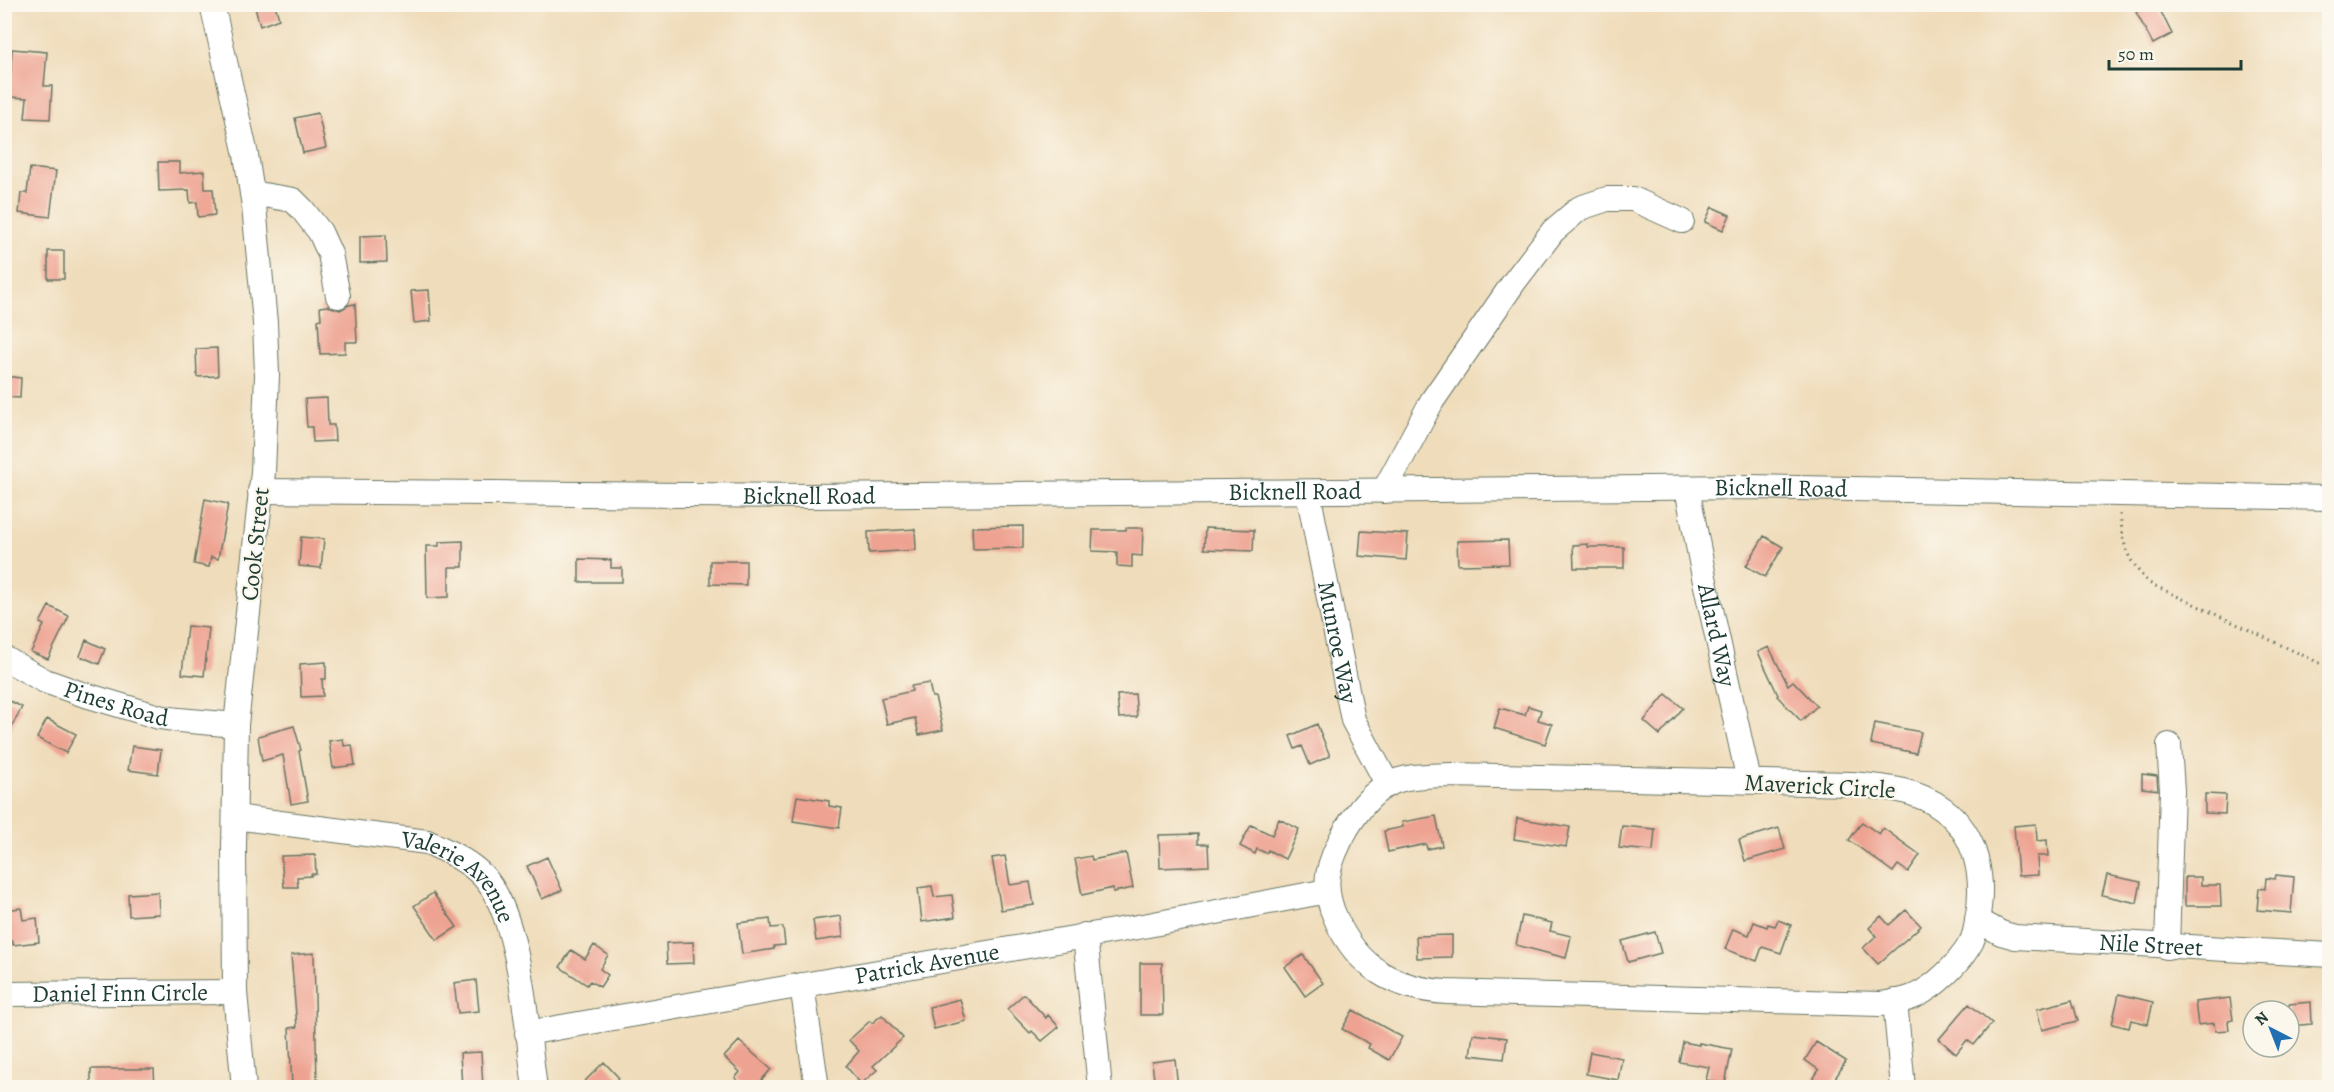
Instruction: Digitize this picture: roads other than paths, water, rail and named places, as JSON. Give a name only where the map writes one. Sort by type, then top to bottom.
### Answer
[{"type":"street","name":"Cook Street","points":[[212,4],[246,156],[252,193],[266,333],[267,375],[263,472],[236,725],[235,992],[244,1088]]},
{"type":"street","points":[[252,193],[293,200],[302,209],[320,232],[330,254],[338,296]]},
{"type":"street","points":[[1384,491],[1432,401],[1514,282],[1553,231],[1580,208],[1607,199],[1633,200],[1682,221]]},
{"type":"street","name":"Bicknell Road","points":[[260,491],[796,496],[1749,487],[2330,498]]},
{"type":"street","name":"Allard Way","points":[[1687,488],[1749,781]]},
{"type":"street","name":"Munroe Way","points":[[1308,492],[1353,720],[1388,785]]},
{"type":"street","name":"Pines Road","points":[[4,658],[45,681],[159,717],[236,725]]},
{"type":"street","points":[[2167,947],[2172,790],[2169,745]]},
{"type":"street","name":"Maverick Circle","points":[[1450,775],[1749,781],[1878,786],[1910,792],[1929,800],[1956,821],[1964,831],[1974,852],[1981,878],[1982,895],[1977,920],[1969,946],[1945,973],[1915,996],[1880,1004],[1422,991],[1403,986],[1387,978],[1361,958],[1349,945],[1340,929],[1333,915],[1327,891],[1328,875],[1342,838],[1352,821],[1375,793],[1388,785],[1403,779],[1450,775]]},
{"type":"street","name":"Valerie Avenue","points":[[235,817],[427,842],[470,865],[482,875],[492,888],[510,926],[535,1088]]},
{"type":"street","name":"Patrick Avenue","points":[[527,1033],[1327,891]]},
{"type":"street","name":"Nile Street","points":[[1977,920],[2001,933],[2015,937],[2330,955]]},
{"type":"street","points":[[1085,935],[1100,1088]]},
{"type":"street","points":[[802,985],[817,1088]]},
{"type":"street","name":"Daniel Finn Circle","points":[[4,994],[235,992]]},
{"type":"street","points":[[1895,1001],[1903,1088]]}]
